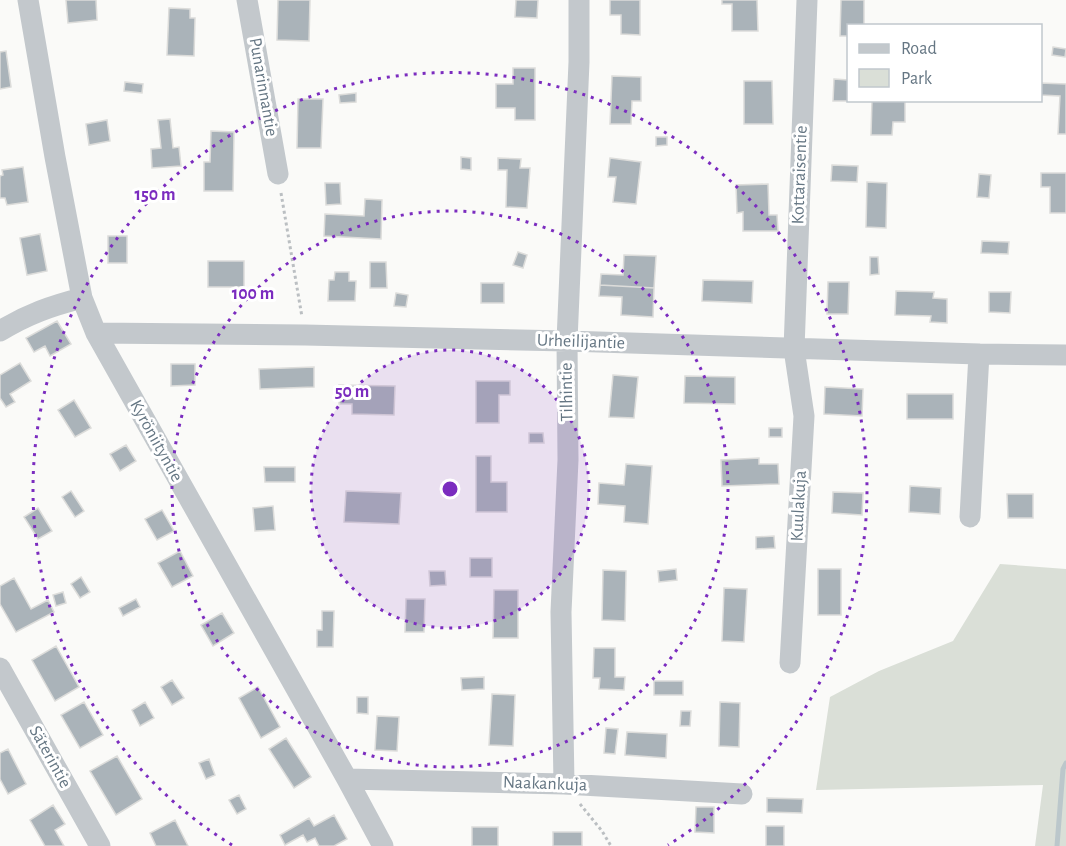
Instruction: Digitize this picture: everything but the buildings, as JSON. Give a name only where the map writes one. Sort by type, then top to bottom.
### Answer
[{"type":"street","name":"Kyröniityntie","points":[[28,0],[82,298],[96,333],[383,846]]},
{"type":"street","name":"Punarinnantie","points":[[247,0],[278,174]]},
{"type":"street","name":"Tilhintie","points":[[564,784],[561,612],[568,460],[567,341],[579,62],[579,0]]},
{"type":"street","name":"Kottaraisentie","points":[[794,350],[807,0]]},
{"type":"street","points":[[0,331],[52,305],[82,298]]},
{"type":"street","name":"Urheilijantie","points":[[96,333],[305,335],[567,341],[794,350],[1066,355]]},
{"type":"street","name":"Kuulakuja","points":[[790,663],[804,416],[794,350]]},
{"type":"street","points":[[970,517],[979,354]]},
{"type":"street","name":"Säterintie","points":[[0,668],[100,846]]},
{"type":"street","name":"Naakankuja","points":[[347,779],[564,784],[742,794]]},
{"type":"path","points":[[278,174],[305,335]]},
{"type":"path","points":[[564,784],[602,831],[611,846]]},
{"type":"green space","points":[[1000,564],[1066,569],[1066,846],[1035,846],[1043,785],[816,790],[830,697],[879,671],[953,641]]},
{"type":"waterway","points":[[1057,846],[1063,769],[1066,763]]}]
